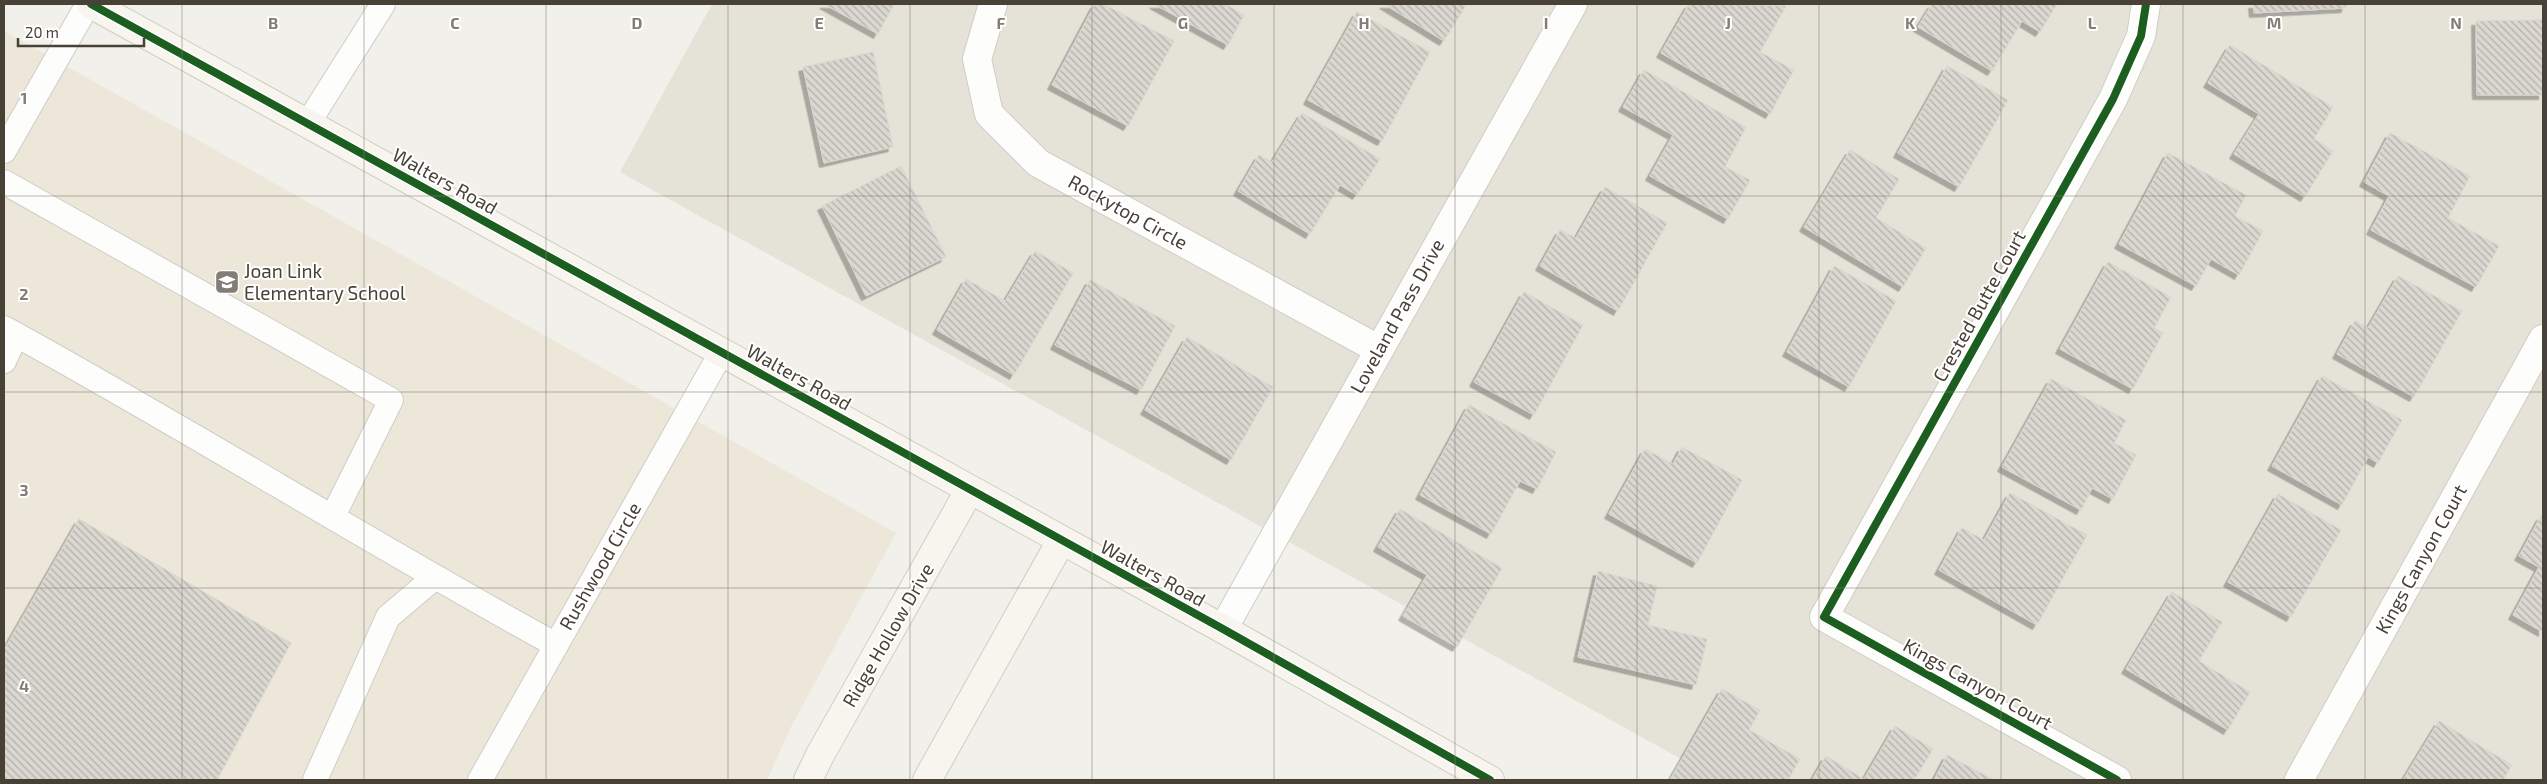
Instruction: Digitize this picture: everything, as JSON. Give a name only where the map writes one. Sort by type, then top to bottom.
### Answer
[{"type":"street","name":"Walters Road","points":[[89,4],[1223,629],[1490,780]]},
{"type":"street","name":"Rockytop Circle","points":[[993,4],[977,59],[989,114],[1038,163],[1378,349]]},
{"type":"street","name":"Loveland Pass Drive","points":[[1223,629],[1378,349],[1573,4]]},
{"type":"street","name":"Crested Butte Court","points":[[1824,617],[2113,99],[2141,36],[2146,4]]},
{"type":"street","name":"Kings Canyon Court","points":[[2299,780],[2543,338]]},
{"type":"street","name":"Ridge Hollow Drive","points":[[808,780],[820,755],[970,491]]},
{"type":"street","points":[[927,780],[1061,541]]},
{"type":"street","name":"Kings Canyon Court","points":[[1824,617],[2117,780]]},
{"type":"lane","points":[[4,151],[89,4]]},
{"type":"lane","points":[[308,123],[384,4]]},
{"type":"lane","points":[[4,182],[391,400],[333,516]]},
{"type":"lane","points":[[4,361],[10,332],[333,516],[434,578],[556,644]]},
{"type":"lane","name":"Rushwood Circle","points":[[480,780],[721,353]]},
{"type":"lane","points":[[315,780],[388,616],[434,578]]},
{"type":"shaded area","points":[[712,4],[2543,4],[2543,780],[1719,780],[620,172]]},
{"type":"shaded area","name":"Joan Link Elementary School","points":[[4,31],[896,533],[791,727],[767,780],[4,780]]},
{"type":"building","points":[[824,4],[894,4],[878,34]]},
{"type":"building","points":[[1095,4],[1103,4],[1174,41],[1128,126],[1052,85]]},
{"type":"building","points":[[1154,4],[1225,4],[1244,15],[1228,45]]},
{"type":"building","points":[[1384,4],[1467,4],[1444,41]]},
{"type":"building","points":[[1689,4],[1786,6],[1760,52],[1794,70],[1770,114],[1661,53]]},
{"type":"building","points":[[1932,4],[2057,4],[2040,32],[2022,21],[1992,71],[1918,27]]},
{"type":"building","points":[[2253,4],[2346,4],[2346,8],[2254,13]]},
{"type":"building","points":[[1357,12],[1430,52],[1382,141],[1308,100]]},
{"type":"building","points":[[2543,20],[2543,95],[2477,95],[2476,21]]},
{"type":"building","points":[[2230,45],[2333,107],[2314,139],[2333,151],[2305,197],[2234,154],[2259,114],[2208,83]]},
{"type":"building","points":[[873,52],[893,147],[824,163],[803,67]]},
{"type":"building","points":[[1947,66],[2008,100],[1959,187],[1898,153]]},
{"type":"building","points":[[1644,70],[1746,127],[1725,167],[1750,180],[1728,219],[1650,176],[1673,135],[1623,107]]},
{"type":"building","points":[[1302,113],[1380,159],[1357,195],[1340,185],[1310,234],[1238,191],[1259,155],[1272,162]]},
{"type":"building","points":[[2390,133],[2470,176],[2448,218],[2499,246],[2476,287],[2371,230],[2389,196],[2364,182]]},
{"type":"building","points":[[1850,150],[1899,179],[1876,218],[1926,248],[1903,287],[1804,227]]},
{"type":"building","points":[[2168,153],[2246,195],[2235,216],[2263,231],[2239,275],[2211,259],[2196,286],[2119,244]]},
{"type":"building","points":[[901,166],[946,257],[866,296],[822,206]]},
{"type":"building","points":[[1605,187],[1667,223],[1618,311],[1540,266],[1560,230],[1576,238]]},
{"type":"building","points":[[1035,251],[1073,273],[1014,375],[937,330],[966,279],[1005,301]]},
{"type":"building","points":[[2108,262],[2171,297],[2154,328],[2163,333],[2133,389],[2060,349]]},
{"type":"building","points":[[1834,266],[1896,301],[1849,387],[1787,352]]},
{"type":"building","points":[[2398,276],[2462,311],[2414,397],[2337,354],[2355,321],[2368,328]]},
{"type":"building","points":[[1090,280],[1175,326],[1141,390],[1055,345]]},
{"type":"building","points":[[1524,292],[1583,325],[1534,415],[1474,382]]},
{"type":"building","points":[[1187,337],[1273,387],[1231,460],[1145,410]]},
{"type":"building","points":[[2322,376],[2402,420],[2378,463],[2368,457],[2342,505],[2272,466]]},
{"type":"building","points":[[2051,379],[2126,420],[2114,443],[2136,455],[2113,499],[2092,488],[2081,510],[2002,467]]},
{"type":"building","points":[[1469,405],[1556,452],[1537,489],[1520,481],[1491,534],[1420,495]]},
{"type":"building","points":[[1682,447],[1742,480],[1697,563],[1609,514],[1645,449],[1673,464]]},
{"type":"building","points":[[2010,493],[2087,535],[2037,625],[1939,570],[1962,528],[1984,540]]},
{"type":"building","points":[[2278,494],[2341,530],[2291,617],[2228,582]]},
{"type":"building","points":[[1400,509],[1502,568],[1457,647],[1403,616],[1427,575],[1378,547]]},
{"type":"building","points":[[2541,516],[2543,517],[2543,632],[2513,615],[2539,567],[2519,556]]},
{"type":"building","points":[[79,519],[291,643],[217,780],[4,780],[4,650]]},
{"type":"building","points":[[1598,571],[1657,586],[1648,625],[1707,639],[1696,685],[1578,657]]},
{"type":"building","points":[[2172,592],[2222,622],[2199,661],[2250,692],[2228,730],[2126,669]]},
{"type":"building","points":[[1722,689],[1760,710],[1749,730],[1800,759],[1788,780],[1670,780]]},
{"type":"building","points":[[2439,721],[2512,765],[2503,780],[2403,780]]},
{"type":"building","points":[[1895,726],[1933,749],[1914,780],[1812,780],[1826,756],[1864,779]]},
{"type":"building","points":[[1947,755],[1994,780],[1934,780]]},
{"type":"cycle path","points":[[91,4],[1223,629],[1490,780]]},
{"type":"cycle path","points":[[2117,780],[1824,617],[2113,99],[2141,36],[2146,4]]},
{"type":"place","name":"Joan Link Elementary School","points":[[227,282]]}]
